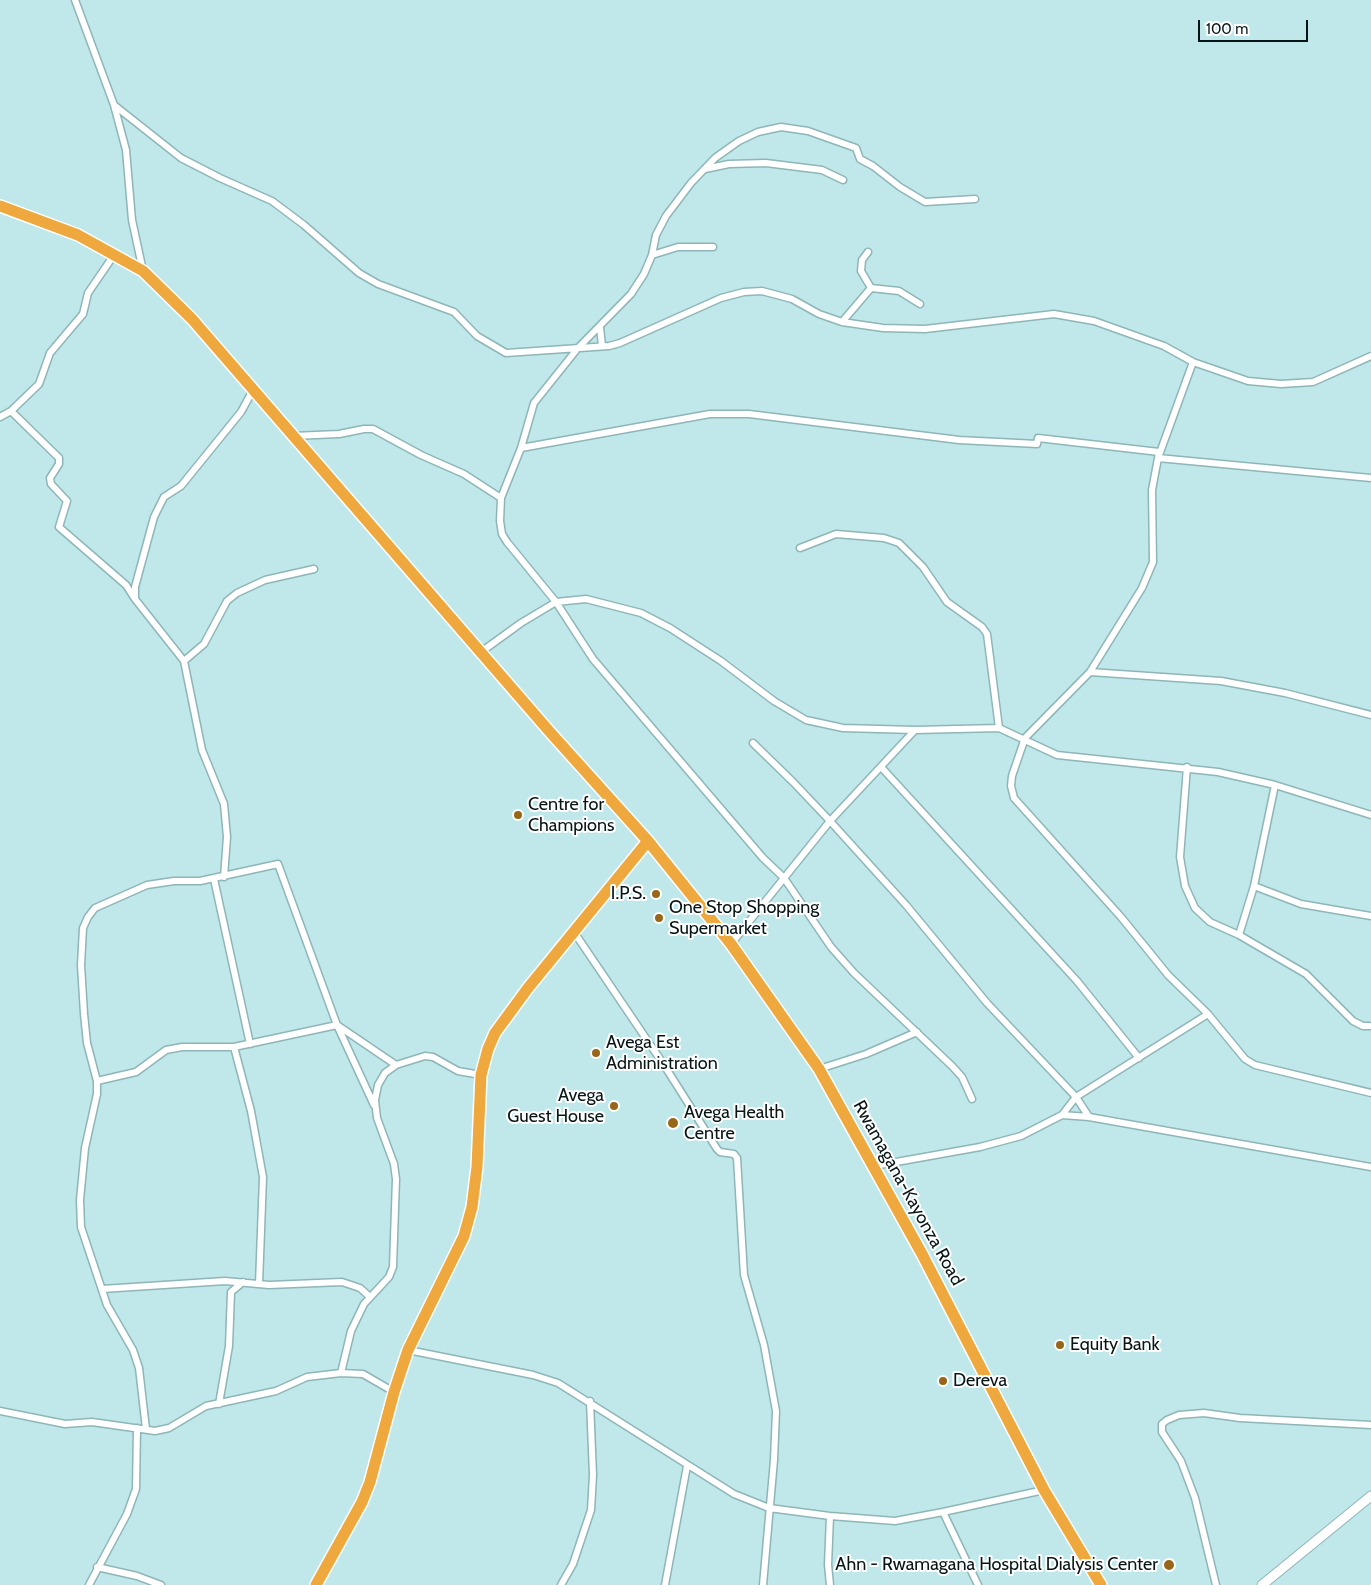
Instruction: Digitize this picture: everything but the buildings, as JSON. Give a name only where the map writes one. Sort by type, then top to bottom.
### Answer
[{"type":"highway","name":"Rwamagana-Kayonza Road","points":[[0,206],[78,235],[143,271],[192,318],[292,436],[648,842],[731,944],[818,1069],[874,1166],[1044,1490],[1101,1585]]},
{"type":"highway","points":[[316,1585],[362,1502],[370,1482],[394,1392],[408,1350],[464,1236],[472,1207],[477,1167],[481,1075],[488,1048],[495,1033],[648,842]]},
{"type":"main road","points":[[1262,1585],[1371,1496]]},
{"type":"street","points":[[75,0],[114,105],[126,150],[132,220],[143,271]]},
{"type":"street","points":[[114,105],[181,158],[272,201],[304,225],[359,273],[378,284],[454,312],[477,336],[494,348],[506,353],[537,353],[620,343],[701,307],[744,292],[762,291],[792,300],[819,314],[842,322],[882,328],[925,329],[1054,314],[1094,321],[1164,346],[1193,362],[1248,381],[1281,384],[1313,382],[1371,356]]},
{"type":"street","points":[[972,1099],[962,1078],[917,1032],[854,973],[830,947],[784,878],[763,858],[593,658],[556,602],[516,555],[502,534],[501,498],[521,448],[534,403],[578,348],[631,294],[644,274],[652,255],[656,235],[666,216],[715,158],[739,141],[758,132],[781,127],[808,131],[856,148],[860,159],[925,202],[975,199]]},
{"type":"street","points":[[704,170],[729,164],[766,163],[822,170],[843,180]]},
{"type":"street","points":[[652,255],[678,247],[713,247]]},
{"type":"street","points":[[868,252],[862,260],[861,271],[871,288]]},
{"type":"street","points":[[0,417],[11,411],[39,384],[50,353],[83,314],[88,293],[114,255]]},
{"type":"street","points":[[871,288],[899,291],[920,304]]},
{"type":"street","points":[[842,322],[871,288]]},
{"type":"street","points":[[600,327],[602,346]]},
{"type":"street","points":[[1158,458],[1193,362]]},
{"type":"street","points":[[135,599],[135,587],[154,517],[164,497],[181,486],[241,412],[253,390]]},
{"type":"street","points":[[11,411],[59,458],[59,464],[50,478],[50,484],[67,501],[60,527],[126,585],[184,661],[202,750],[224,804],[227,837],[224,877]]},
{"type":"street","points":[[521,448],[710,414],[749,414],[959,440],[1037,444],[1038,438],[1159,452],[1152,490],[1153,562],[1142,588],[1090,672],[1025,738],[1010,786],[1014,798],[1108,903],[1168,975],[1208,1014],[1244,1059],[1255,1066],[1371,1093]]},
{"type":"street","points":[[292,436],[339,434],[373,429],[421,455],[464,474],[501,498]]},
{"type":"street","points":[[1158,458],[1371,478]]},
{"type":"street","points":[[800,548],[836,534],[884,538],[900,543],[923,567],[947,602],[982,627],[987,634],[1000,728]]},
{"type":"street","points":[[184,661],[204,644],[227,602],[237,592],[265,580],[314,569]]},
{"type":"street","points":[[481,652],[521,623],[556,602],[586,599],[641,613],[670,628],[720,661],[774,702],[806,720],[843,728],[916,730],[1000,728],[1025,738],[1044,750],[1057,755],[1218,772],[1275,785],[1371,815]]},
{"type":"street","points":[[1090,672],[1222,681],[1285,693],[1371,715]]},
{"type":"street","points":[[731,944],[830,821],[916,730]]},
{"type":"street","points":[[753,743],[794,782],[906,905],[987,1004],[1076,1097],[1089,1116]]},
{"type":"street","points":[[882,768],[1077,981],[1140,1058]]},
{"type":"street","points":[[1187,768],[1180,857],[1185,886],[1195,908],[1210,922],[1239,935],[1306,974],[1353,1021],[1363,1026],[1371,1026]]},
{"type":"street","points":[[1239,935],[1254,886],[1275,785]]},
{"type":"street","points":[[146,1430],[139,1368],[133,1350],[107,1305],[81,1226],[80,1200],[85,1148],[97,1094],[97,1082],[88,1044],[80,966],[83,928],[88,917],[95,908],[147,885],[224,877],[278,864],[337,1025],[376,1109]]},
{"type":"street","points":[[214,878],[250,1044]]},
{"type":"street","points":[[1254,886],[1301,904],[1371,916]]},
{"type":"street","points":[[574,932],[664,1065],[717,1149],[720,1152],[734,1154],[738,1158],[744,1275],[764,1345],[776,1411],[774,1460],[763,1585]]},
{"type":"street","points":[[874,1166],[980,1147],[1021,1136],[1062,1115],[1076,1097],[1208,1014]]},
{"type":"street","points":[[97,1082],[136,1072],[166,1050],[182,1047],[234,1047],[337,1025],[396,1065]]},
{"type":"street","points":[[818,1069],[866,1054],[917,1032]]},
{"type":"street","points":[[234,1047],[251,1111],[263,1177],[259,1284]]},
{"type":"street","points":[[341,1373],[351,1331],[364,1304],[389,1277],[394,1267],[396,1246],[396,1180],[394,1164],[377,1118],[375,1100],[378,1085],[396,1065],[425,1056],[433,1057],[458,1071],[481,1075]]},
{"type":"street","points":[[1062,1115],[1089,1116],[1371,1168]]},
{"type":"street","points":[[102,1289],[225,1281],[259,1284],[342,1282],[360,1288],[370,1297]]},
{"type":"street","points":[[219,1404],[228,1346],[232,1292],[243,1282]]},
{"type":"street","points":[[408,1350],[533,1375],[558,1383],[590,1401],[687,1466],[734,1494],[769,1508],[830,1516],[895,1520],[943,1512],[1044,1490]]},
{"type":"street","points":[[0,1411],[65,1424],[92,1422],[155,1431],[169,1428],[206,1406],[276,1391],[307,1378],[341,1373],[363,1374],[394,1392]]},
{"type":"street","points":[[560,1585],[572,1564],[591,1510],[593,1475],[590,1401]]},
{"type":"street","points":[[1216,1585],[1199,1524],[1195,1498],[1181,1461],[1162,1432],[1162,1424],[1179,1415],[1204,1413],[1240,1418],[1371,1425]]},
{"type":"street","points":[[89,1585],[127,1514],[136,1489],[138,1428]]},
{"type":"street","points":[[665,1585],[687,1466]]},
{"type":"street","points":[[943,1512],[978,1585]]},
{"type":"street","points":[[830,1516],[828,1566],[830,1585]]},
{"type":"street","points":[[97,1567],[137,1576],[161,1585]]},
{"type":"place","name":"Centre for Champions","points":[[518,815]]},
{"type":"place","name":"I.P.S.","points":[[656,894]]},
{"type":"place","name":"One Stop Shopping Supermarket","points":[[659,918]]},
{"type":"place","name":"Avega Est Administration","points":[[596,1053]]},
{"type":"place","name":"Avega Guest House","points":[[614,1106]]},
{"type":"place","name":"Avega Health Centre","points":[[673,1123]]},
{"type":"place","name":"Equity Bank","points":[[1060,1345]]},
{"type":"place","name":"Dereva","points":[[943,1381]]},
{"type":"place","name":"Ahn - Rwamagana Hospital Dialysis Center","points":[[1169,1565]]}]
